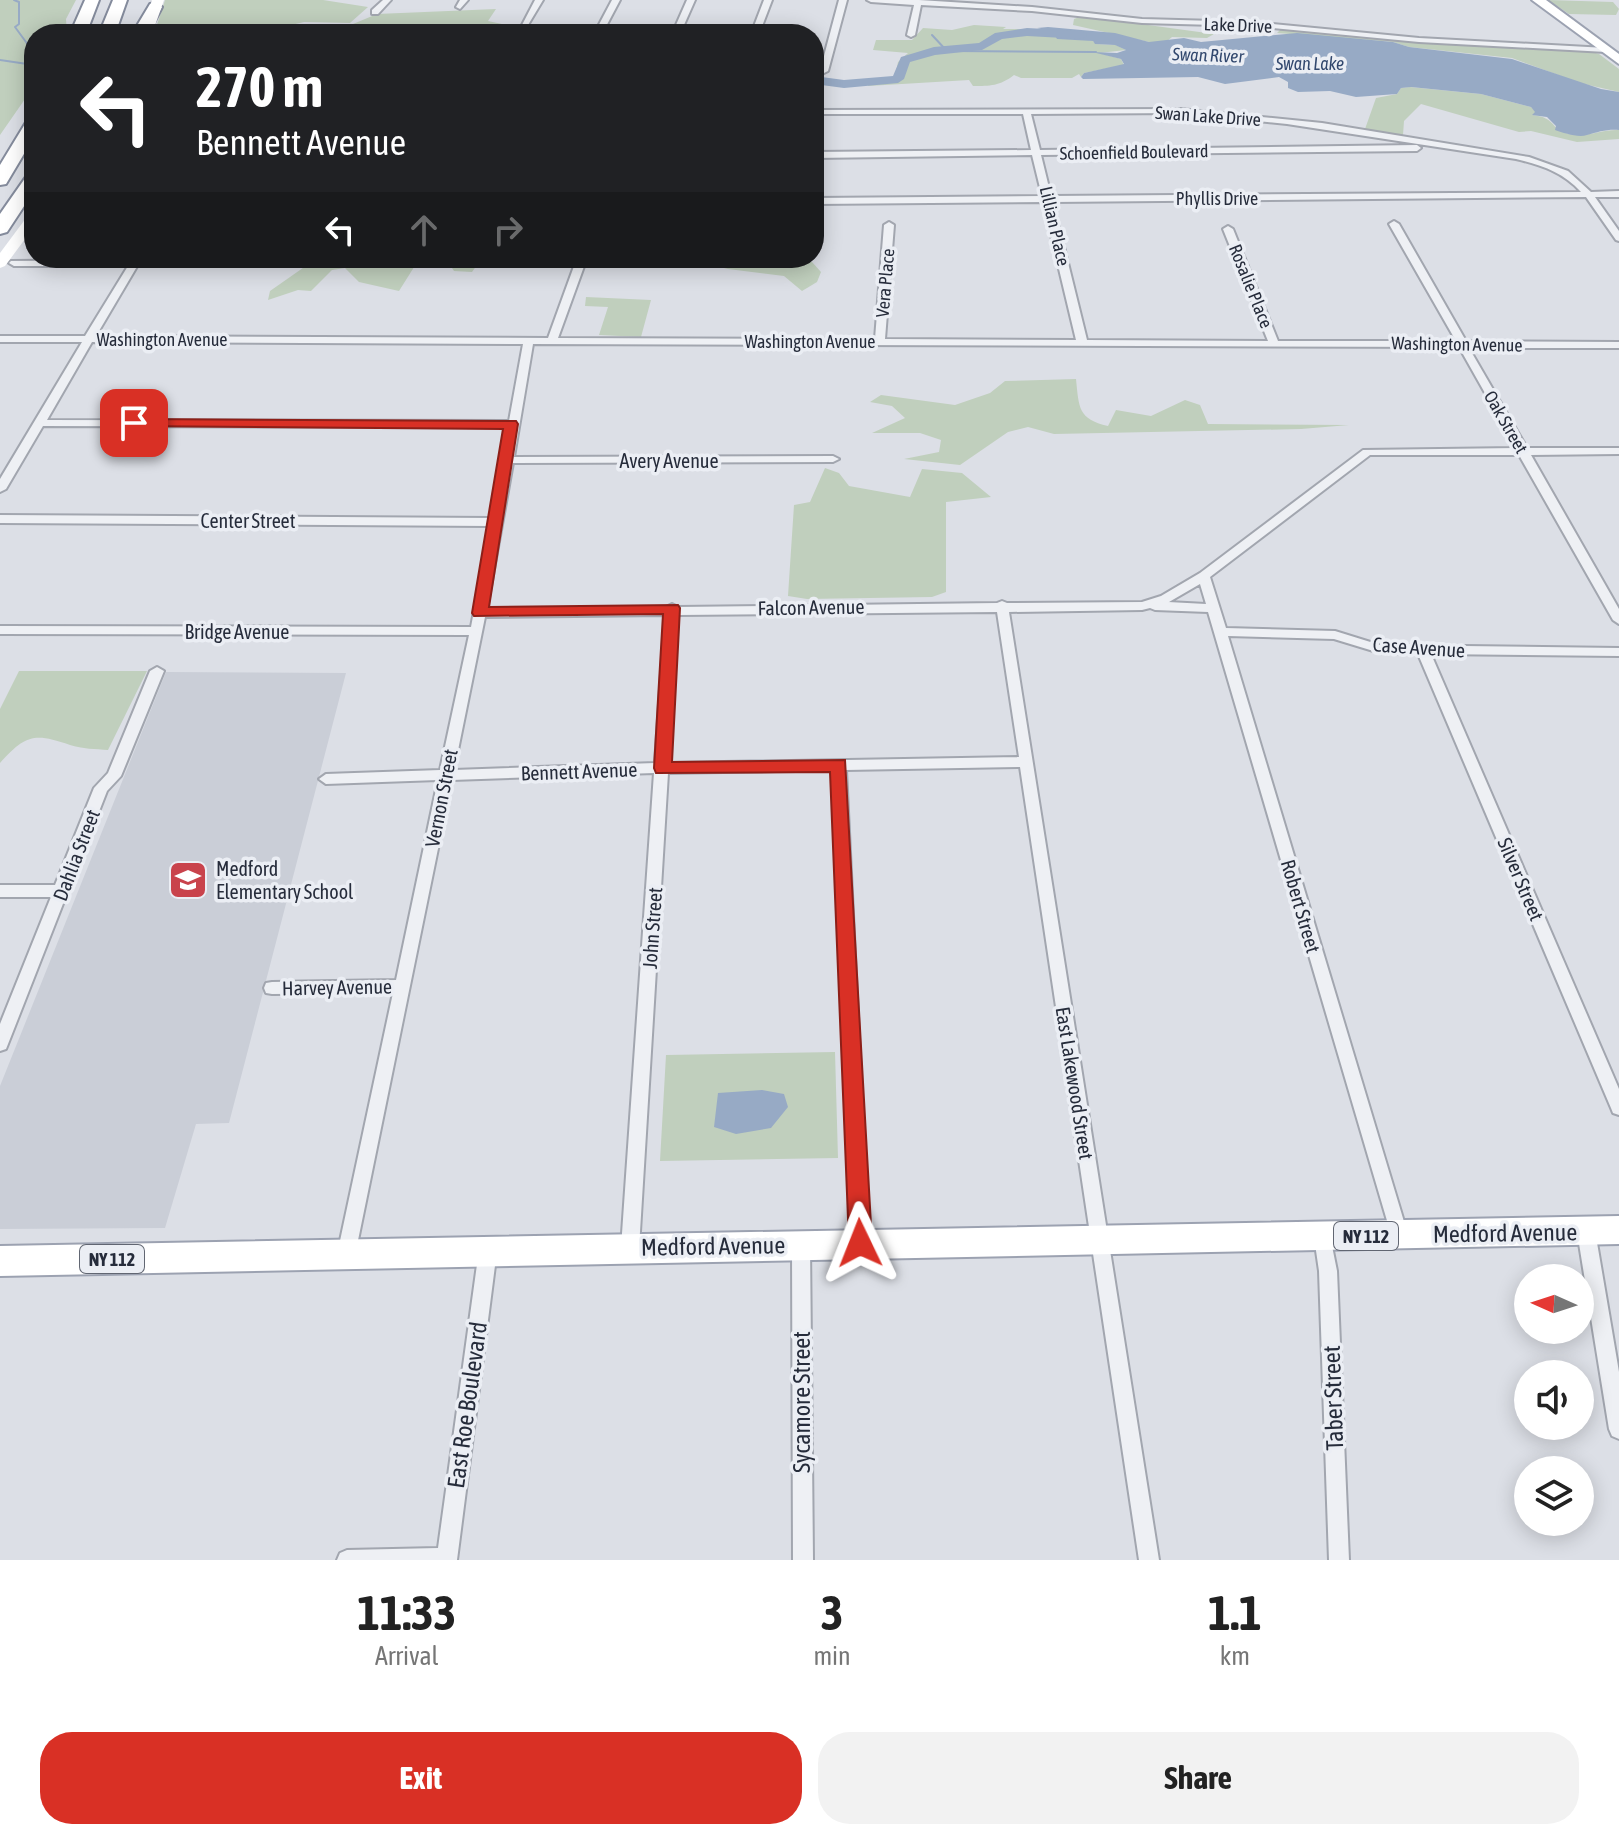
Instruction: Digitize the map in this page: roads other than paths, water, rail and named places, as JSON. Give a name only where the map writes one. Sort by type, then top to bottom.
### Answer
[{"type":"highway","points":[[82,24],[92,0]]},
{"type":"highway","points":[[111,24],[120,0]]},
{"type":"highway","points":[[145,24],[156,4]]},
{"type":"highway","points":[[0,155],[24,123]]},
{"type":"highway","points":[[0,180],[24,140]]},
{"type":"highway","points":[[0,228],[24,194]]},
{"type":"main road","points":[[1538,0],[1612,50],[1619,60]]},
{"type":"main road","points":[[149,24],[156,4]]},
{"type":"main road","points":[[7,263],[24,234]]},
{"type":"main road","name":"Medford Avenue","points":[[0,1261],[1619,1230]]},
{"type":"street","points":[[375,12],[387,0]]},
{"type":"street","points":[[525,23],[539,0]]},
{"type":"street","points":[[603,24],[616,0]]},
{"type":"street","points":[[680,24],[691,0]]},
{"type":"street","points":[[759,24],[768,0]]},
{"type":"street","points":[[824,71],[843,0]]},
{"type":"street","name":"Lake Drive","points":[[871,0],[1032,9],[1142,21],[1252,24],[1419,40],[1612,50]]},
{"type":"street","points":[[911,35],[918,2]]},
{"type":"street","name":"Lillian Place","points":[[1026,111],[1082,342]]},
{"type":"street","name":"Swan Lake Drive","points":[[824,112],[1203,112],[1453,147],[1554,168],[1572,178],[1619,238]]},
{"type":"street","name":"Schoenfield Boulevard","points":[[824,155],[1453,147]]},
{"type":"street","name":"Phyllis Drive","points":[[824,201],[1619,194]]},
{"type":"street","name":"Oak Street","points":[[1394,224],[1619,620]]},
{"type":"street","name":"Vera Place","points":[[880,341],[889,225]]},
{"type":"street","name":"Rosalie Place","points":[[1228,229],[1274,343]]},
{"type":"street","points":[[0,489],[132,268]]},
{"type":"street","points":[[552,340],[578,268]]},
{"type":"street","name":"Washington Avenue","points":[[0,339],[1619,345]]},
{"type":"street","name":"Vernon Street","points":[[346,1255],[480,613],[511,424],[529,340]]},
{"type":"street","points":[[40,423],[511,424]]},
{"type":"street","points":[[1522,451],[1619,451]]},
{"type":"street","name":"Falcon Avenue","points":[[1142,606],[1165,599],[1204,576],[1367,452],[1522,451]]},
{"type":"street","name":"Avery Avenue","points":[[505,460],[833,459]]},
{"type":"street","name":"Center Street","points":[[0,519],[495,522]]},
{"type":"street","name":"Robert Street","points":[[1204,576],[1399,1235]]},
{"type":"street","name":"Falcon Avenue","points":[[480,613],[1002,605],[1213,608]]},
{"type":"street","name":"East Lakewood Street","points":[[1002,605],[1149,1560]]},
{"type":"street","name":"John Street","points":[[630,1248],[672,608]]},
{"type":"street","name":"Bridge Avenue","points":[[0,630],[474,631]]},
{"type":"street","name":"Case Avenue","points":[[1219,632],[1335,635],[1380,649],[1619,652]]},
{"type":"street","name":"Silver Street","points":[[1423,650],[1619,1108]]},
{"type":"street","name":"Dahlia Street","points":[[0,1044],[63,891],[101,788],[114,776],[157,671]]},
{"type":"street","name":"Bennett Avenue","points":[[326,779],[663,768],[1024,762]]},
{"type":"street","points":[[839,765],[860,1243]]},
{"type":"street","points":[[0,891],[63,891]]},
{"type":"street","name":"Harvey Avenue","points":[[272,988],[403,986]]},
{"type":"street","points":[[1586,1231],[1619,1429]]},
{"type":"street","name":"Taber Street","points":[[1323,1237],[1328,1271],[1339,1560]]},
{"type":"street","name":"Sycamore Street","points":[[801,1244],[803,1560]]},
{"type":"street","name":"East Roe Boulevard","points":[[447,1559],[488,1250]]},
{"type":"street","points":[[347,1560],[447,1559]]},
{"type":"water","name":"Swan Lake","points":[[1037,28],[1115,33],[1149,42],[1184,38],[1201,42],[1297,33],[1393,42],[1409,47],[1512,59],[1601,89],[1619,92],[1619,130],[1571,135],[1555,130],[1556,126],[1547,117],[1532,115],[1535,112],[1531,107],[1481,94],[1411,87],[1401,88],[1397,94],[1356,97],[1330,91],[1298,92],[1288,88],[1288,82],[1279,77],[1225,84],[1198,77],[1083,79],[1084,73],[1124,64],[1121,59],[1092,52],[1117,53],[1126,50],[1093,41],[1057,39],[1053,32]]},
{"type":"water","points":[[762,1090],[784,1094],[788,1107],[771,1128],[736,1134],[714,1127],[718,1093]]},
{"type":"waterway","points":[[14,0],[19,2],[19,24],[15,27],[24,39]]},
{"type":"waterway","name":"Swan River","points":[[824,81],[844,84],[898,79],[905,60],[934,51],[982,46],[999,36],[1027,32],[1082,35]]},
{"type":"waterway","points":[[932,35],[946,50],[952,51],[1096,52]]},
{"type":"waterway","name":"Swan River","points":[[0,60],[24,64]]},
{"type":"place","name":"Medford Elementary School","points":[[188,880]]}]
